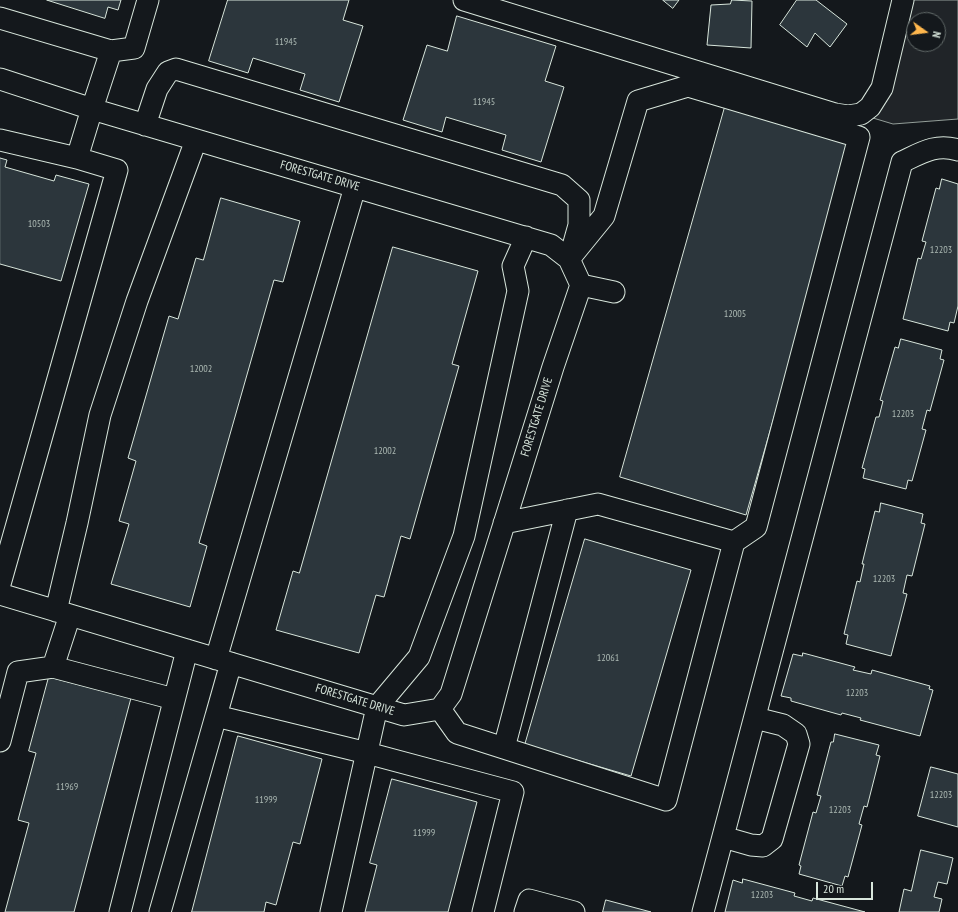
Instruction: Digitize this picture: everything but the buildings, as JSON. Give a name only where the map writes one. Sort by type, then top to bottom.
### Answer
[{"type":"street","points":[[0,18],[111,51],[134,48],[148,0]]},
{"type":"street","points":[[464,0],[835,114],[848,116],[861,114],[870,107],[882,88],[903,0]]},
{"type":"street","points":[[77,158],[111,51]]},
{"type":"street","points":[[145,124],[157,89],[168,72],[176,69],[562,185],[579,200],[579,225],[570,259]]},
{"type":"street","name":"FORESTGATE DRIVE","points":[[0,79],[92,109],[551,244],[570,259],[581,285],[553,367],[451,694],[440,709],[404,715],[0,594]]},
{"type":"street","points":[[440,709],[457,733],[666,800],[734,542],[756,527],[859,137],[688,86],[638,101],[604,216],[570,259]]},
{"type":"street","points":[[0,140],[77,158],[117,170],[0,584]]},
{"type":"street","points":[[53,667],[77,524],[100,415],[137,301],[196,140]]},
{"type":"street","points":[[703,912],[902,162],[929,149],[952,148],[958,150]]},
{"type":"street","points":[[160,912],[216,716],[224,661],[356,187]]},
{"type":"street","points":[[331,912],[377,707],[419,657],[464,536],[518,291],[513,266],[526,237]]},
{"type":"street","points":[[581,285],[614,292]]},
{"type":"street","points":[[504,523],[598,504],[734,542]]},
{"type":"street","points":[[504,748],[567,510]]},
{"type":"street","points":[[120,912],[187,650]]},
{"type":"street","points":[[0,741],[18,672],[53,667],[174,699]]},
{"type":"street","points":[[216,716],[367,753],[513,792],[483,912]]},
{"type":"street","points":[[723,837],[751,845],[763,846],[772,839],[799,744],[796,734],[783,725],[755,718]]},
{"type":"street","points":[[525,912],[529,900],[574,912]]},
{"type":"shaded area","points":[[907,0],[958,0],[958,119],[893,124],[873,118]]}]
